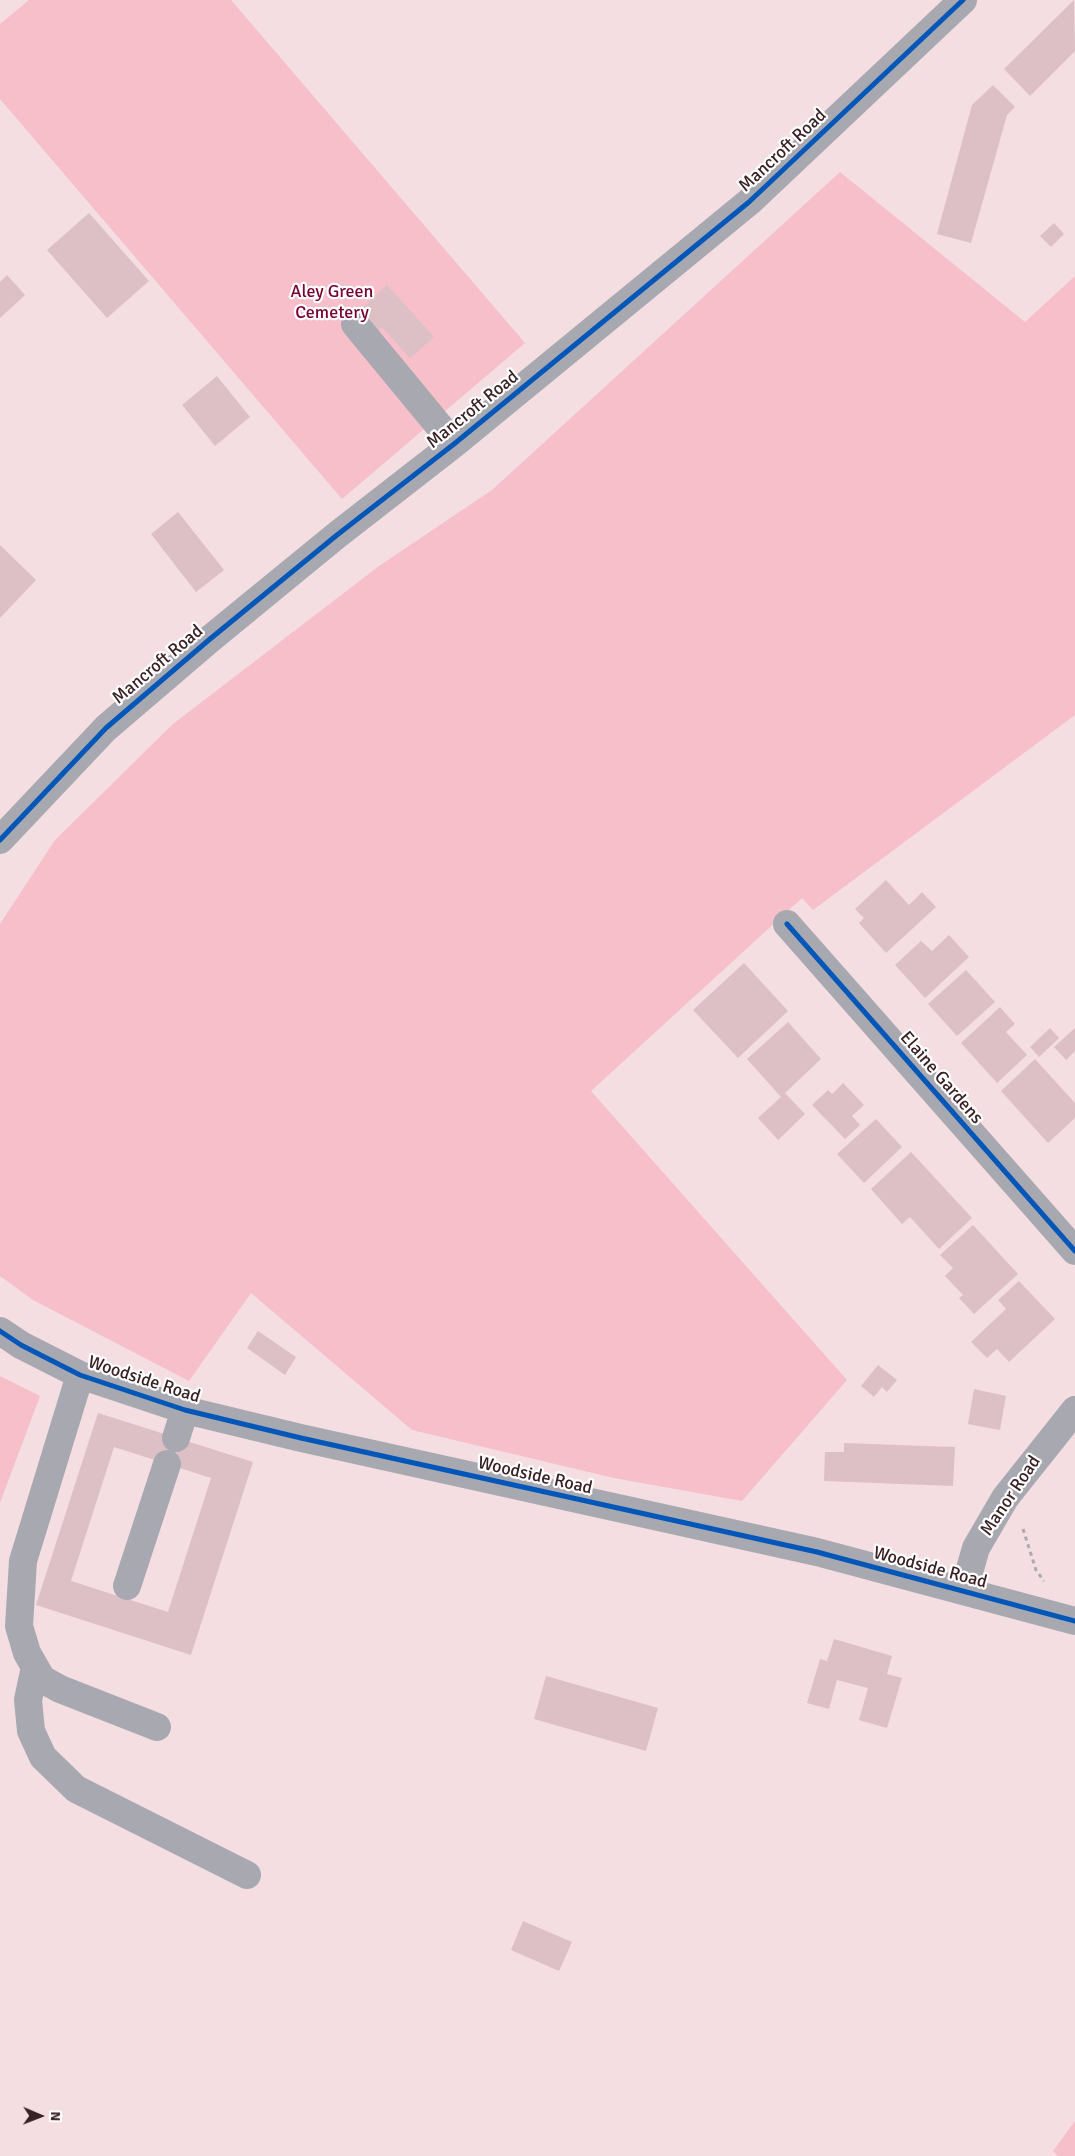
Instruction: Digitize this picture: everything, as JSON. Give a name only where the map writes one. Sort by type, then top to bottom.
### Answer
[{"type":"street","name":"Mancroft Road","points":[[0,840],[106,728],[210,639],[330,541],[454,444],[749,202],[963,0]]},
{"type":"street","points":[[356,324],[454,444]]},
{"type":"street","name":"Elaine Gardens","points":[[787,924],[1075,1251]]},
{"type":"street","name":"Woodside Road","points":[[0,1331],[21,1345],[80,1375],[185,1410],[817,1552],[1073,1620]]},
{"type":"street","points":[[80,1375],[22,1561],[19,1626],[27,1653],[42,1679],[60,1689],[157,1727]]},
{"type":"street","points":[[176,1438],[185,1410]]},
{"type":"street","name":"Manor Road","points":[[964,1590],[976,1548],[1005,1498],[1075,1410]]},
{"type":"street","points":[[127,1586],[167,1464]]},
{"type":"street","points":[[36,1667],[28,1700],[30,1731],[43,1757],[76,1789],[247,1875]]},
{"type":"path","points":[[1023,1528],[1036,1570],[1073,1620]]},
{"type":"green space","name":"Aley Green Cemetery","points":[[29,0],[231,0],[525,343],[342,499],[0,99],[0,24]]},
{"type":"green space","points":[[840,172],[1025,322],[1075,276],[1075,715],[813,910],[802,898],[591,1091],[847,1380],[742,1501],[614,1478],[412,1430],[251,1293],[189,1381],[33,1300],[0,1276],[0,924],[55,840],[173,724],[379,566],[492,490]]},
{"type":"green space","points":[[0,1376],[40,1396],[0,1503]]},
{"type":"green space","points":[[1075,2121],[1075,2156],[1058,2156],[1053,2151]]},
{"type":"building","points":[[1074,0],[1075,51],[1030,96],[1004,69]]},
{"type":"building","points":[[993,85],[1015,107],[1007,115],[971,243],[937,234],[972,105]]},
{"type":"building","points":[[89,213],[149,281],[107,318],[47,250]]},
{"type":"building","points":[[1054,223],[1064,234],[1051,247],[1040,236]]},
{"type":"building","points":[[7,275],[25,295],[0,318],[0,282]]},
{"type":"building","points":[[387,285],[434,337],[410,358],[382,327],[376,333],[357,313]]},
{"type":"building","points":[[217,376],[250,417],[215,446],[182,405]]},
{"type":"building","points":[[178,512],[224,570],[196,592],[151,534]]},
{"type":"building","points":[[0,545],[36,580],[0,618]]},
{"type":"building","points":[[886,880],[909,905],[922,892],[936,907],[886,953],[859,923],[864,918],[855,909]]},
{"type":"building","points":[[949,935],[969,957],[925,998],[895,965],[921,941],[932,951]]},
{"type":"building","points":[[744,963],[788,1011],[738,1058],[693,1010]]},
{"type":"building","points":[[966,970],[995,1002],[957,1036],[928,1004]]},
{"type":"building","points":[[1000,1007],[1015,1024],[1006,1032],[1027,1055],[997,1083],[961,1043]]},
{"type":"building","points":[[788,1022],[821,1059],[785,1093],[805,1114],[778,1140],[758,1118],[781,1097],[747,1059]]},
{"type":"building","points":[[1050,1028],[1059,1038],[1039,1057],[1030,1047]]},
{"type":"building","points":[[1075,1028],[1075,1051],[1066,1060],[1054,1047]]},
{"type":"building","points":[[1035,1059],[1075,1103],[1075,1118],[1048,1143],[1001,1091]]},
{"type":"building","points":[[843,1083],[864,1105],[852,1116],[860,1125],[845,1139],[812,1105],[828,1090],[832,1094]]},
{"type":"building","points":[[876,1119],[902,1147],[864,1183],[837,1154]]},
{"type":"building","points":[[911,1152],[972,1218],[939,1249],[910,1217],[902,1224],[871,1189]]},
{"type":"building","points":[[973,1225],[1018,1274],[974,1314],[959,1298],[963,1295],[945,1276],[953,1268],[940,1255]]},
{"type":"building","points":[[1019,1281],[1055,1319],[1009,1362],[997,1349],[987,1358],[971,1342],[1006,1309],[998,1300]]},
{"type":"building","points":[[258,1331],[296,1357],[285,1375],[247,1348]]},
{"type":"building","points":[[878,1365],[897,1380],[887,1392],[882,1387],[874,1397],[861,1386]]},
{"type":"building","points":[[974,1389],[1006,1396],[1000,1430],[968,1424]]},
{"type":"building","points":[[98,1413],[253,1462],[191,1655],[36,1605]],"holes":[[[114,1447],[211,1478],[168,1612],[71,1581]]]},
{"type":"building","points":[[844,1443],[955,1447],[953,1486],[824,1481],[825,1452],[844,1452]]},
{"type":"building","points":[[834,1639],[892,1656],[887,1674],[902,1678],[887,1728],[859,1720],[868,1688],[837,1680],[829,1709],[807,1703],[820,1659],[827,1661]]},
{"type":"building","points":[[546,1676],[658,1708],[646,1751],[534,1719]]},
{"type":"building","points":[[523,1921],[572,1942],[559,1971],[511,1950]]},
{"type":"cycle path","points":[[0,840],[106,728],[210,639],[337,535],[454,444],[749,202],[963,0]]},
{"type":"cycle path","points":[[787,924],[1075,1251]]},
{"type":"cycle path","points":[[0,1331],[21,1345],[80,1375],[185,1410],[301,1438],[817,1552],[1075,1621]]}]
